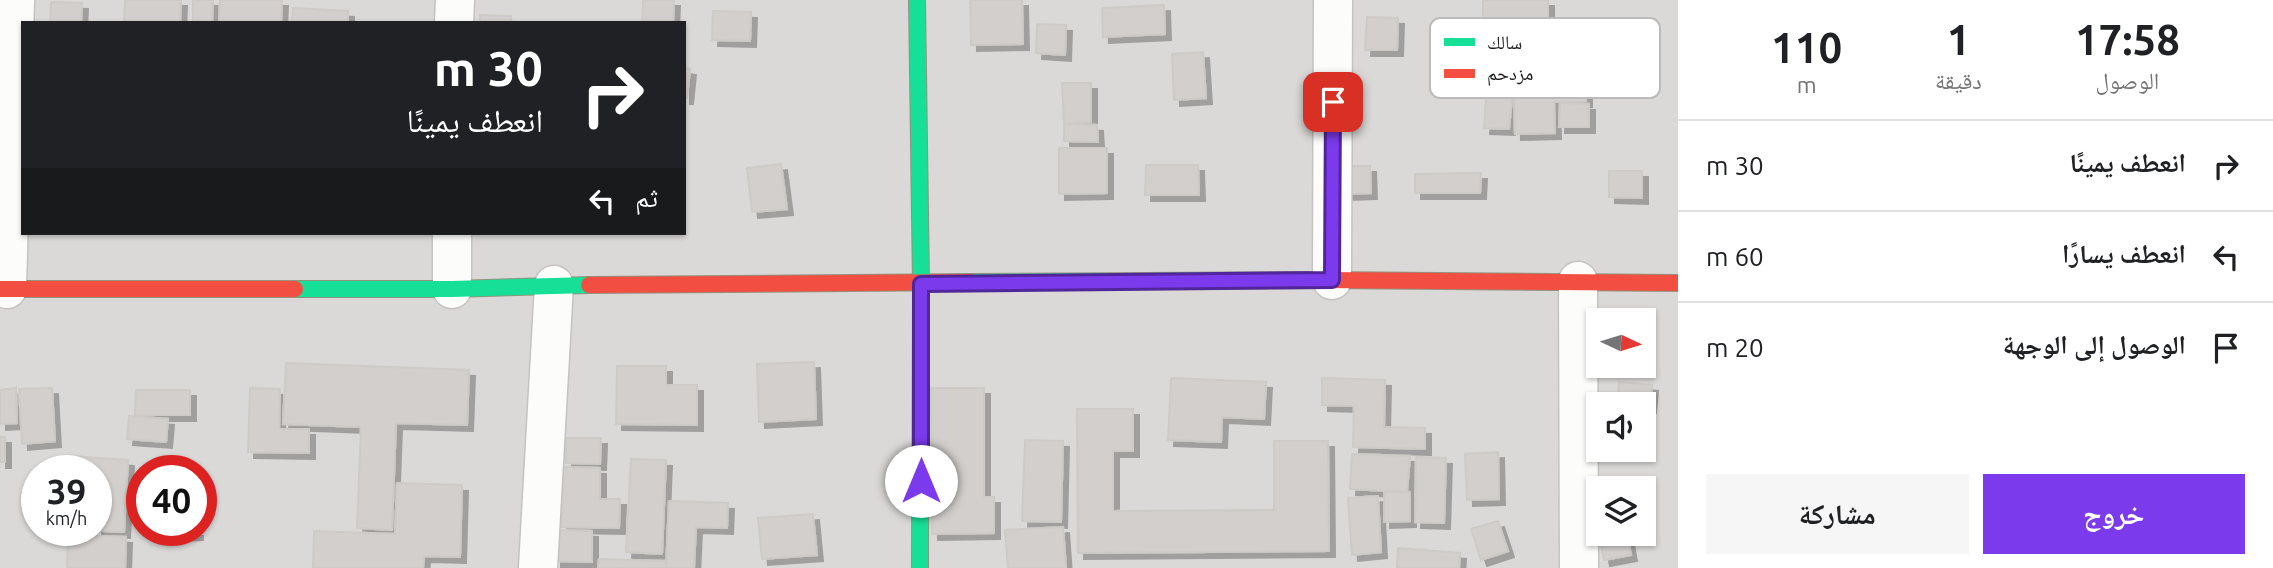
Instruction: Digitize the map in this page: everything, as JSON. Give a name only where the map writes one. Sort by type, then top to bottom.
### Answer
[{"type":"main road","points":[[917,0],[921,284],[920,568]]},
{"type":"main road","points":[[3,289],[452,289],[555,285],[1332,280],[1678,283]]},
{"type":"street","points":[[3,289],[15,0]]},
{"type":"street","points":[[454,21],[455,0]]},
{"type":"street","points":[[1332,280],[1333,0]]},
{"type":"street","points":[[452,235],[452,289]]},
{"type":"street","points":[[1578,281],[1579,568]]},
{"type":"street","points":[[538,568],[555,285]]},
{"type":"shaded area","points":[[0,0],[1678,0],[1678,568],[0,568]]},
{"type":"building","points":[[125,0],[181,0],[180,21],[124,21]]},
{"type":"building","points":[[193,0],[213,0],[212,21],[193,21]]},
{"type":"building","points":[[220,0],[282,0],[281,21],[219,21]]},
{"type":"building","points":[[643,0],[674,0],[673,21],[642,21]]},
{"type":"building","points":[[970,0],[1022,0],[1023,44],[971,45]]},
{"type":"building","points":[[1483,0],[1548,0],[1548,18],[1483,18]]},
{"type":"building","points":[[51,2],[82,3],[81,21],[50,21]]},
{"type":"building","points":[[1164,5],[1165,34],[1103,37],[1102,8]]},
{"type":"building","points":[[293,8],[348,11],[348,21],[292,21]]},
{"type":"building","points":[[713,11],[751,12],[750,41],[712,40]]},
{"type":"building","points":[[480,15],[511,16],[511,21],[480,21]]},
{"type":"building","points":[[1367,17],[1398,18],[1397,50],[1365,50]]},
{"type":"building","points":[[1037,24],[1066,25],[1065,55],[1036,53]]},
{"type":"building","points":[[1203,52],[1206,98],[1174,100],[1172,54]]},
{"type":"building","points":[[686,68],[690,69],[686,98]]},
{"type":"building","points":[[1062,83],[1091,83],[1091,122],[1064,124]]},
{"type":"building","points":[[1486,98],[1512,98],[1509,129],[1484,128]]},
{"type":"building","points":[[1514,98],[1586,98],[1586,101],[1554,102],[1555,133],[1515,134]]},
{"type":"building","points":[[1560,103],[1589,104],[1589,127],[1559,127]]},
{"type":"building","points":[[1064,124],[1097,125],[1098,142],[1064,141]]},
{"type":"building","points":[[1059,148],[1107,148],[1107,193],[1059,194]]},
{"type":"building","points":[[781,164],[787,209],[752,212],[747,168]]},
{"type":"building","points":[[1146,165],[1198,165],[1199,195],[1145,195]]},
{"type":"building","points":[[1343,166],[1370,166],[1371,193],[1343,194]]},
{"type":"building","points":[[1609,171],[1642,171],[1642,198],[1609,197]]},
{"type":"building","points":[[1481,173],[1480,193],[1415,193],[1415,174]]},
{"type":"building","points":[[814,362],[816,419],[759,422],[757,364]]},
{"type":"building","points":[[286,363],[469,370],[467,425],[396,423],[392,530],[357,528],[361,427],[283,424]]},
{"type":"building","points":[[617,366],[666,366],[666,385],[697,385],[697,425],[616,424]]},
{"type":"building","points":[[1171,378],[1266,382],[1264,419],[1222,417],[1221,442],[1168,440]]},
{"type":"building","points":[[1322,378],[1385,380],[1384,427],[1425,428],[1425,449],[1353,447],[1354,406],[1322,405]]},
{"type":"building","points":[[1619,382],[1652,385],[1651,392],[1618,392]]},
{"type":"building","points":[[16,388],[17,423],[0,424],[0,390]]},
{"type":"building","points":[[52,388],[55,441],[22,444],[19,389]]},
{"type":"building","points":[[250,388],[280,389],[279,429],[309,429],[309,453],[248,452]]},
{"type":"building","points":[[931,388],[984,388],[984,497],[994,497],[994,533],[932,534]]},
{"type":"building","points":[[136,390],[190,390],[190,415],[135,415]]},
{"type":"building","points":[[1077,409],[1133,409],[1133,451],[1113,451],[1113,511],[1274,510],[1274,441],[1328,441],[1329,551],[1078,553]]},
{"type":"building","points":[[129,416],[168,419],[166,442],[127,439]]},
{"type":"building","points":[[0,437],[5,437],[5,462],[0,462]]},
{"type":"building","points":[[566,438],[601,438],[600,464],[566,463]]},
{"type":"building","points":[[1025,440],[1063,441],[1061,522],[1022,521]]},
{"type":"building","points":[[1498,452],[1499,499],[1467,500],[1465,454]]},
{"type":"building","points":[[1352,454],[1410,456],[1407,492],[1350,489]]},
{"type":"building","points":[[1416,457],[1446,458],[1444,523],[1415,522]]},
{"type":"building","points":[[112,459],[126,460],[124,532],[112,531]]},
{"type":"building","points":[[631,459],[666,460],[662,554],[626,552]]},
{"type":"building","points":[[563,467],[600,468],[600,499],[620,499],[619,528],[561,527]]},
{"type":"building","points":[[397,483],[462,485],[460,557],[424,556],[423,568],[313,568],[314,531],[395,534]]},
{"type":"building","points":[[1384,492],[1410,492],[1410,521],[1384,522]]},
{"type":"building","points":[[1378,496],[1381,552],[1352,555],[1348,498]]},
{"type":"building","points":[[669,501],[728,503],[727,528],[696,527],[694,568],[666,568]]},
{"type":"building","points":[[813,514],[817,555],[762,559],[758,518]]},
{"type":"building","points":[[1498,521],[1508,551],[1481,560],[1471,529]]},
{"type":"building","points":[[1063,527],[1066,568],[1008,568],[1005,530]]},
{"type":"building","points":[[555,530],[592,531],[592,562],[555,561]]},
{"type":"building","points":[[112,537],[126,537],[125,568],[67,568],[68,546],[112,546]]},
{"type":"building","points":[[1601,546],[1629,546],[1631,555],[1604,560]]},
{"type":"building","points":[[1398,548],[1460,553],[1459,568],[1397,568]]},
{"type":"building","points":[[599,559],[666,561],[666,568],[598,568]]},
{"type":"traffic: fast","points":[[917,0],[921,284],[920,568]]},
{"type":"traffic: fast","points":[[971,282],[1324,280]]},
{"type":"traffic: fast","points":[[295,289],[452,289],[589,285]]},
{"type":"traffic: jam","points":[[1324,280],[1678,283]]},
{"type":"traffic: jam","points":[[589,285],[971,282]]},
{"type":"traffic: jam","points":[[0,289],[295,289]]},
{"type":"route","points":[[921,481],[921,284],[1332,280],[1333,102]]}]
